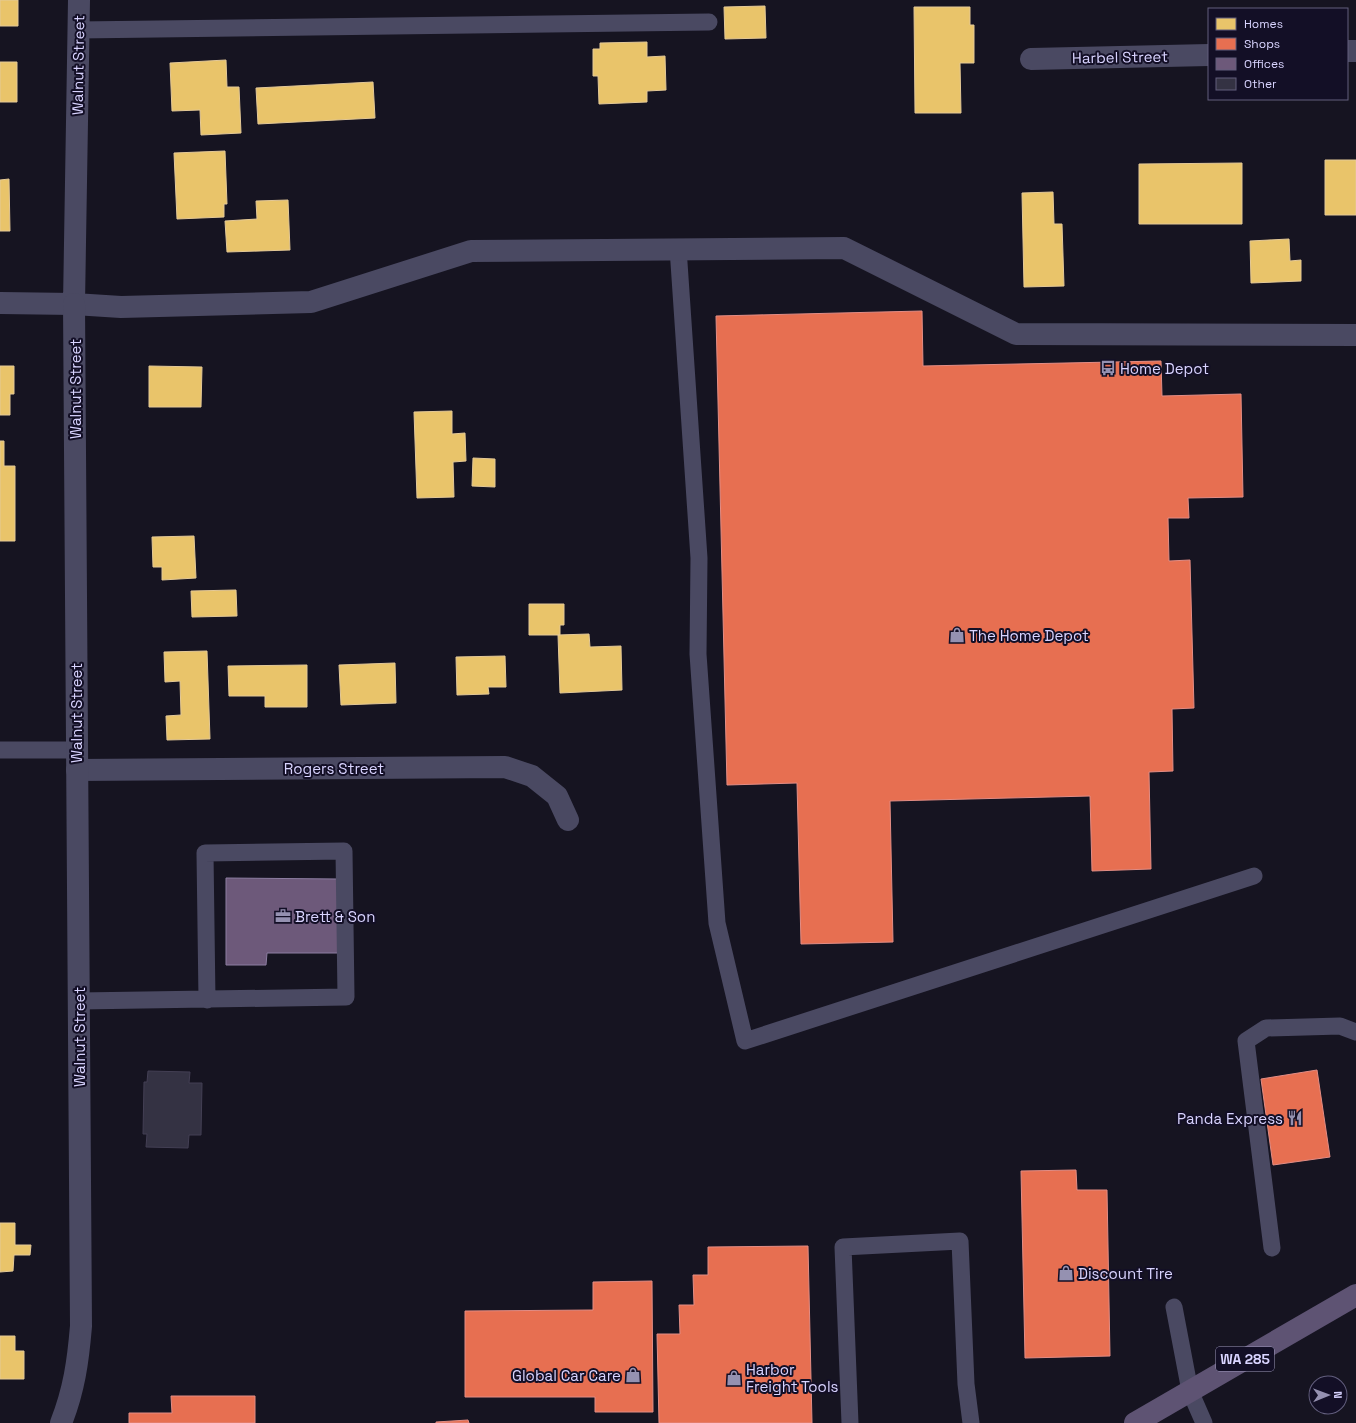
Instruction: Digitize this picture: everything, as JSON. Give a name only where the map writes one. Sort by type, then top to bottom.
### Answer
[{"type":"main road","name":"WA 285","points":[[1134,1423],[1356,1295]]},
{"type":"street","name":"Walnut Street","points":[[61,1423],[72,1396],[78,1362],[81,1326],[74,304],[79,0]]},
{"type":"street","name":"Harbel Street","points":[[1031,59],[1208,55]]},
{"type":"street","points":[[0,303],[74,304],[121,307],[311,302],[471,251],[678,248],[844,248],[1016,334],[1356,335]]},
{"type":"street","name":"Rogers Street","points":[[77,760],[505,767],[532,776],[557,796],[568,820]]},
{"type":"lane","points":[[78,30],[708,22]]},
{"type":"lane","points":[[678,248],[699,558],[698,654],[716,923],[745,1041],[1254,876]]},
{"type":"lane","points":[[0,750],[77,760]]},
{"type":"lane","points":[[79,1001],[207,1000],[346,997],[344,851],[205,853],[207,1000]]},
{"type":"lane","points":[[1272,1248],[1246,1041],[1266,1028],[1340,1026],[1356,1032]]},
{"type":"lane","points":[[850,1423],[843,1247],[960,1241],[966,1384],[971,1423]]},
{"type":"lane","points":[[1174,1307],[1190,1391],[1204,1423]]},
{"type":"building: Homes","points":[[0,0],[18,0],[18,26],[0,26]]},
{"type":"building: Homes","points":[[765,6],[766,38],[725,39],[724,7]]},
{"type":"building: Homes","points":[[914,7],[970,7],[970,25],[974,25],[974,63],[960,63],[961,113],[915,113]]},
{"type":"building: Homes","points":[[647,42],[647,57],[665,56],[666,90],[647,91],[647,102],[599,104],[598,76],[593,76],[593,49],[600,49],[600,43]]},
{"type":"building: Homes","points":[[226,60],[227,87],[239,87],[241,133],[201,135],[200,110],[172,111],[170,63]]},
{"type":"building: Homes","points":[[0,62],[17,62],[17,102],[0,102]]},
{"type":"building: Homes","points":[[373,82],[375,118],[258,124],[256,88]]},
{"type":"building: Homes","points":[[225,151],[227,204],[224,204],[224,217],[177,219],[174,153]]},
{"type":"building: Homes","points":[[1325,160],[1356,160],[1356,215],[1325,215]]},
{"type":"building: Homes","points":[[1242,163],[1242,224],[1139,224],[1139,164]]},
{"type":"building: Homes","points":[[9,179],[10,231],[0,231],[0,180]]},
{"type":"building: Homes","points":[[1053,192],[1054,224],[1062,224],[1064,286],[1024,287],[1022,193]]},
{"type":"building: Homes","points":[[288,200],[290,250],[227,252],[225,221],[257,219],[256,201]]},
{"type":"building: Homes","points":[[1289,239],[1290,261],[1301,260],[1301,281],[1251,283],[1250,241]]},
{"type":"building: Homes","points":[[0,366],[14,366],[14,394],[10,394],[10,415],[0,415]]},
{"type":"building: Homes","points":[[149,366],[202,367],[201,407],[149,407]]},
{"type":"building: Homes","points":[[452,411],[452,434],[465,433],[466,461],[453,462],[454,497],[417,498],[414,412]]},
{"type":"building: Homes","points":[[0,441],[4,441],[4,466],[15,466],[15,541],[0,541]]},
{"type":"building: Homes","points":[[473,458],[495,459],[495,487],[472,486]]},
{"type":"building: Homes","points":[[194,536],[196,578],[162,580],[162,567],[153,567],[152,537]]},
{"type":"building: Homes","points":[[236,590],[237,616],[192,617],[191,591]]},
{"type":"building: Homes","points":[[529,604],[564,604],[564,625],[560,625],[560,635],[529,635]]},
{"type":"building: Homes","points":[[589,634],[590,647],[621,646],[622,690],[560,693],[558,635]]},
{"type":"building: Homes","points":[[207,651],[210,739],[167,740],[166,716],[181,715],[180,681],[165,682],[164,652]]},
{"type":"building: Homes","points":[[505,656],[506,687],[488,687],[489,694],[457,695],[456,657]]},
{"type":"building: Homes","points":[[395,663],[396,703],[341,705],[339,665]]},
{"type":"building: Homes","points":[[307,665],[307,707],[265,707],[265,696],[229,696],[228,666]]},
{"type":"building: Homes","points":[[0,1223],[15,1223],[15,1245],[31,1245],[30,1255],[14,1255],[13,1271],[0,1272]]},
{"type":"building: Homes","points":[[0,1336],[15,1336],[15,1351],[24,1351],[24,1379],[0,1379]]},
{"type":"building: Shops","name":"The Home Depot","points":[[922,311],[923,366],[1161,361],[1162,396],[1241,394],[1243,497],[1188,498],[1189,518],[1168,518],[1169,561],[1190,560],[1194,708],[1172,709],[1173,771],[1149,772],[1151,869],[1092,871],[1090,796],[890,801],[893,942],[801,944],[797,783],[727,785],[716,316]]},
{"type":"building: Shops","name":"Panda Express","points":[[1317,1070],[1330,1157],[1273,1165],[1261,1079]]},
{"type":"building: Shops","name":"Discount Tire","points":[[1076,1170],[1077,1190],[1107,1190],[1110,1356],[1025,1358],[1021,1171]]},
{"type":"building: Shops","name":"Harbor Freight Tools","points":[[808,1246],[812,1423],[659,1423],[657,1334],[680,1334],[679,1305],[694,1305],[693,1275],[708,1275],[708,1247]]},
{"type":"building: Shops","points":[[652,1281],[653,1412],[595,1412],[595,1397],[465,1397],[465,1311],[593,1310],[593,1282]]},
{"type":"building: Shops","points":[[171,1396],[255,1396],[255,1423],[129,1423],[129,1413],[172,1413]]},
{"type":"building: Shops","points":[[468,1420],[469,1423],[436,1423],[436,1422]]},
{"type":"building: Offices","name":"Brett & Son","points":[[226,878],[339,879],[339,953],[267,953],[266,965],[226,965]]},
{"type":"building: Other","points":[[148,1071],[190,1072],[189,1083],[202,1083],[201,1135],[189,1135],[188,1148],[146,1147],[147,1134],[143,1134],[144,1082],[147,1082]]},
{"type":"place","name":"Home Depot","points":[[1108,368]]},
{"type":"place","name":"The Home Depot","points":[[957,635]]},
{"type":"place","name":"Brett & Son","points":[[283,916]]},
{"type":"place","name":"Panda Express","points":[[1295,1118]]},
{"type":"place","name":"Discount Tire","points":[[1066,1273]]},
{"type":"place","name":"Global Car Care","points":[[633,1375]]},
{"type":"place","name":"Harbor Freight Tools","points":[[734,1378]]}]
